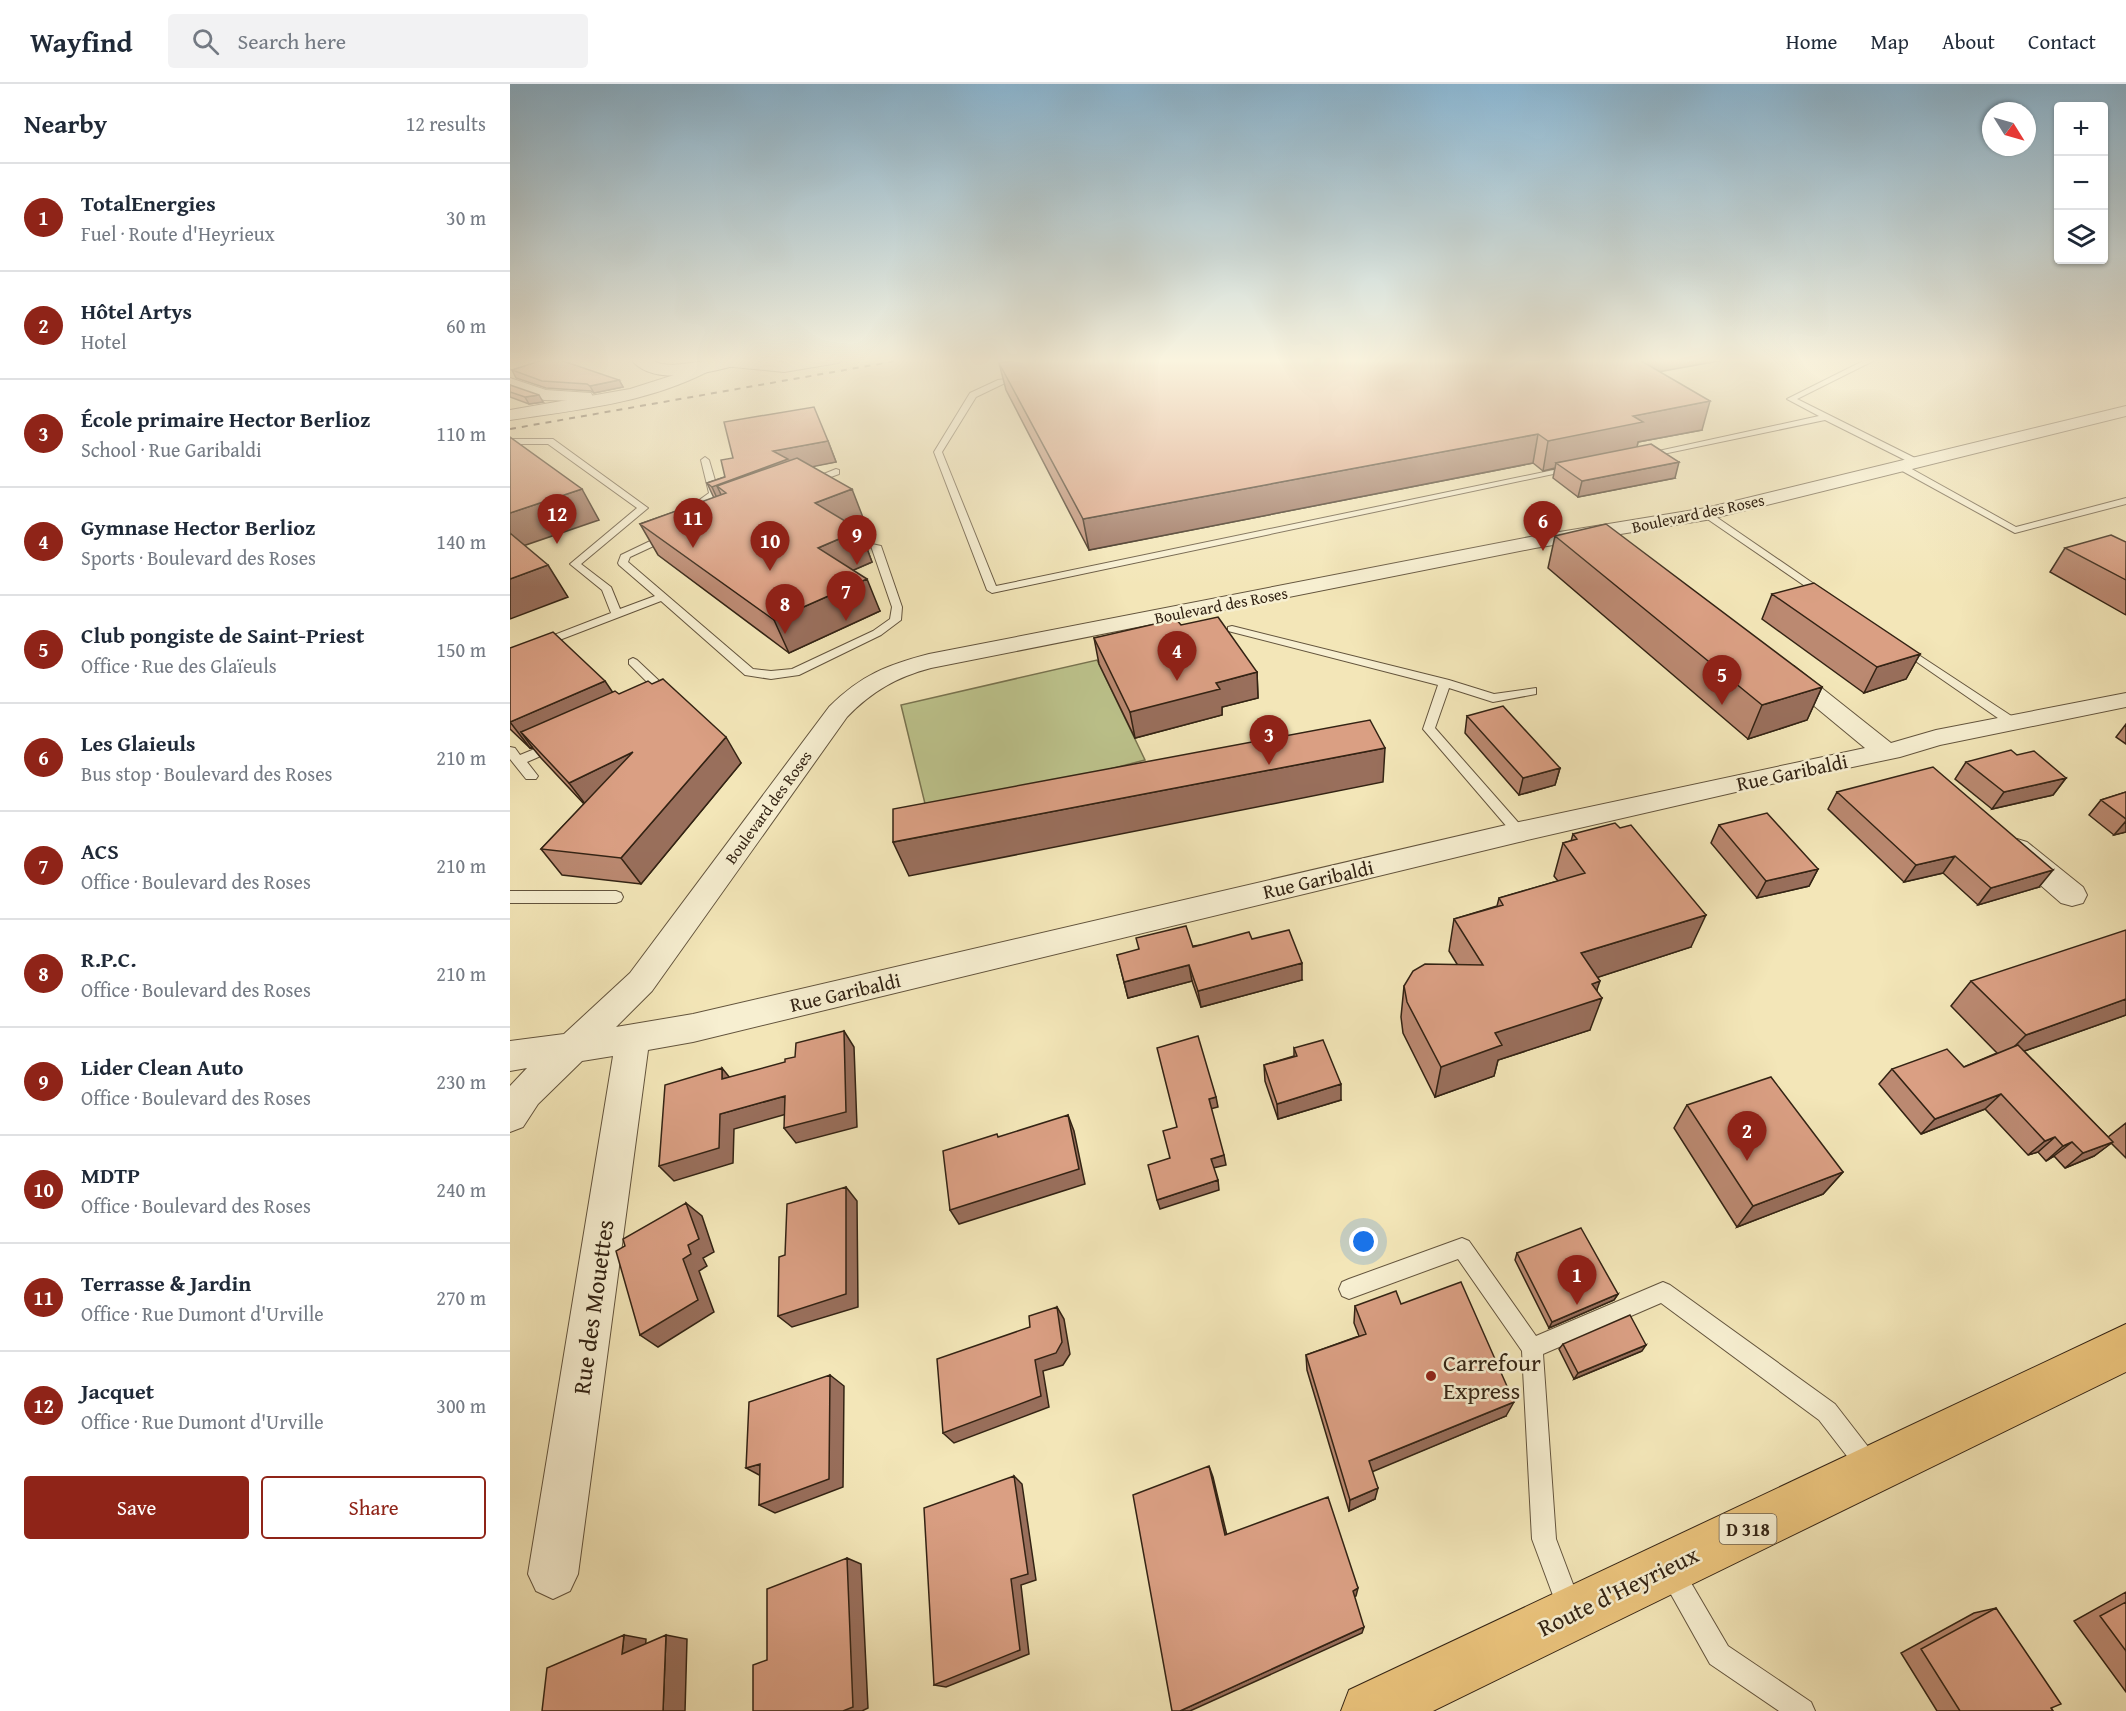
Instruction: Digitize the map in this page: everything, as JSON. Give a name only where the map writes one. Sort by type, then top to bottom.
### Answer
[{"type":"main road","name":"Route d'Heyrieux","points":[[1370,1711],[2126,1347]]},
{"type":"street","name":"Boulevard des Roses","points":[[510,1116],[525,1093],[641,982],[838,712],[860,688],[891,671],[929,661],[1535,542],[1706,514],[2025,435]]},
{"type":"street","points":[[1772,660],[1902,757]]},
{"type":"street","name":"Rue Garibaldi","points":[[510,1056],[693,1028],[1519,832],[1762,777],[1902,757],[1936,738],[2126,700]]},
{"type":"street","points":[[2000,835],[2072,895]]},
{"type":"street","name":"Rue des Mouettes","points":[[553,1574],[633,1039]]},
{"type":"lane","points":[[948,435],[938,452],[992,590],[1587,466]]},
{"type":"lane","points":[[1634,457],[1740,435]]},
{"type":"lane","points":[[1857,435],[2015,530],[2126,501]]},
{"type":"lane","points":[[512,441],[550,441],[643,508],[575,564],[607,589],[616,615]]},
{"type":"lane","points":[[705,460],[714,494],[650,542],[626,555],[623,563],[749,672],[771,675],[795,672],[877,633],[895,620],[897,607],[876,546]]},
{"type":"lane","points":[[803,484],[836,472]]},
{"type":"lane","points":[[1706,514],[1837,604]]},
{"type":"lane","points":[[650,542],[683,530]]},
{"type":"lane","points":[[510,656],[662,597]]},
{"type":"lane","points":[[1232,629],[1445,683],[1493,698],[1532,691]]},
{"type":"lane","points":[[1896,644],[2012,722]]},
{"type":"lane","points":[[633,662],[667,693],[656,698]]},
{"type":"lane","points":[[1445,683],[1429,729],[1519,832]]},
{"type":"lane","points":[[531,776],[514,756],[561,742]]},
{"type":"lane","points":[[510,897],[616,897]]},
{"type":"lane","points":[[1349,1289],[1462,1248],[1532,1348],[1545,1539],[1572,1614]]},
{"type":"lane","points":[[1532,1348],[1663,1292],[1827,1412],[1872,1470]]},
{"type":"lane","points":[[1668,1568],[1719,1655],[1802,1711]]},
{"type":"green space","points":[[1097,660],[1145,760],[928,816],[901,705]]},
{"type":"building","points":[[727,435],[825,435],[828,441],[773,451],[788,459],[712,487],[707,483],[725,477],[721,460],[733,458]]},
{"type":"building","points":[[1038,435],[1533,435],[1083,519]]},
{"type":"building","points":[[1539,435],[1578,435],[1548,441]]},
{"type":"building","points":[[510,437],[582,489],[510,513]]},
{"type":"building","points":[[1651,444],[1679,462],[1582,481],[1556,463]]},
{"type":"building","points":[[797,458],[852,489],[815,503],[860,530],[818,548],[867,579],[774,620],[640,524],[726,493],[717,486]]},
{"type":"building","points":[[1606,524],[1822,687],[1762,705],[1555,536]]},
{"type":"building","points":[[510,533],[548,565],[510,579]]},
{"type":"building","points":[[2111,535],[2126,542],[2126,580],[2065,548]]},
{"type":"building","points":[[1814,583],[1920,654],[1877,667],[1772,594]]},
{"type":"building","points":[[1218,617],[1257,672],[1216,683],[1220,689],[1130,712],[1094,638],[1176,619],[1181,625]]},
{"type":"building","points":[[553,632],[605,681],[510,722],[510,648]]},
{"type":"building","points":[[663,679],[726,737],[621,858],[541,849],[633,752],[569,783],[521,732],[615,691],[619,694],[648,681],[652,684]]},
{"type":"building","points":[[1503,706],[1560,768],[1523,778],[1467,716]]},
{"type":"building","points":[[1370,720],[1385,748],[893,842],[893,809]]},
{"type":"building","points":[[2011,750],[2017,755],[2034,751],[2066,778],[2004,792],[1966,762]]},
{"type":"building","points":[[1933,767],[2053,870],[1991,888],[1955,856],[1916,865],[1837,792]]},
{"type":"building","points":[[2126,792],[2126,819],[2101,800]]},
{"type":"building","points":[[1767,813],[1818,869],[1766,881],[1719,825]]},
{"type":"building","points":[[1615,823],[1620,828],[1631,825],[1706,915],[1581,953],[1600,981],[1592,984],[1602,998],[1495,1033],[1502,1045],[1441,1067],[1407,1002],[1404,986],[1413,971],[1425,964],[1483,965],[1454,919],[1503,905],[1499,898],[1585,873],[1563,843],[1577,839],[1573,834]]},
{"type":"building","points":[[1186,926],[1193,947],[1249,932],[1252,939],[1289,930],[1302,963],[1198,991],[1189,965],[1124,982],[1117,955],[1139,949],[1136,938]]},
{"type":"building","points":[[2126,930],[2126,999],[2026,1035],[1971,981]]},
{"type":"building","points":[[844,1031],[846,1112],[784,1128],[785,1096],[720,1114],[719,1148],[659,1166],[665,1085],[722,1068],[722,1079],[785,1062],[785,1059],[795,1057],[796,1043]]},
{"type":"building","points":[[1198,1036],[1216,1097],[1209,1099],[1224,1155],[1211,1159],[1218,1180],[1157,1200],[1148,1165],[1170,1158],[1163,1131],[1177,1127],[1157,1048]]},
{"type":"building","points":[[1323,1040],[1341,1084],[1277,1104],[1264,1065],[1297,1056],[1294,1048]]},
{"type":"building","points":[[2018,1045],[2113,1142],[2083,1153],[2072,1142],[2063,1146],[2055,1137],[2045,1141],[2001,1094],[1935,1119],[1892,1069],[1947,1049],[1964,1067]]},
{"type":"building","points":[[1771,1077],[1843,1172],[1753,1206],[1687,1105]]},
{"type":"building","points":[[1068,1115],[1079,1169],[950,1210],[943,1151]]},
{"type":"building","points":[[846,1187],[846,1294],[778,1316],[779,1257],[785,1255],[787,1204]]},
{"type":"building","points":[[686,1203],[699,1239],[688,1245],[691,1254],[683,1259],[698,1300],[640,1335],[616,1251],[625,1246],[623,1239]]},
{"type":"building","points":[[1581,1228],[1618,1294],[1552,1322],[1517,1253]]},
{"type":"building","points":[[1461,1282],[1514,1402],[1369,1461],[1378,1488],[1350,1500],[1306,1355],[1366,1334],[1355,1306],[1396,1291],[1401,1304]]},
{"type":"building","points":[[1057,1307],[1062,1342],[1056,1353],[1035,1360],[1041,1396],[943,1433],[937,1359],[1030,1327],[1029,1316]]},
{"type":"building","points":[[1630,1315],[1646,1345],[1578,1373],[1563,1344]]},
{"type":"building","points":[[830,1375],[829,1479],[759,1505],[760,1464],[746,1468],[749,1402]]},
{"type":"building","points":[[1209,1466],[1225,1535],[1328,1497],[1358,1588],[1353,1591],[1364,1627],[1180,1711],[1172,1711],[1133,1495]]},
{"type":"building","points":[[1014,1476],[1028,1574],[1011,1579],[1020,1650],[934,1685],[924,1508]]},
{"type":"building","points":[[847,1558],[853,1707],[843,1711],[753,1711],[753,1665],[767,1660],[767,1589]]},
{"type":"building","points":[[2126,1602],[2126,1651],[2100,1616]]},
{"type":"building","points":[[1996,1608],[2061,1704],[2051,1708],[2053,1711],[1960,1711],[1921,1649]]},
{"type":"building","points":[[624,1635],[622,1654],[666,1635],[663,1711],[542,1711],[547,1668]]},
{"type":"place","name":"Jacquet","points":[[557,544]]},
{"type":"place","name":"Terrasse & Jardin","points":[[693,548]]},
{"type":"place","name":"Les Glaieuls","points":[[1543,551]]},
{"type":"place","name":"Lider Clean Auto","points":[[857,565]]},
{"type":"place","name":"MDTP","points":[[770,571]]},
{"type":"place","name":"ACS","points":[[846,621]]},
{"type":"place","name":"R.P.C.","points":[[785,634]]},
{"type":"place","name":"Gymnase Hector Berlioz","points":[[1177,681]]},
{"type":"place","name":"Club pongiste de Saint-Priest","points":[[1722,705]]},
{"type":"place","name":"École primaire Hector Berlioz","points":[[1269,765]]},
{"type":"place","name":"Hôtel Artys","points":[[1747,1161]]},
{"type":"place","name":"TotalEnergies","points":[[1577,1305]]},
{"type":"place","name":"Carrefour Express","points":[[1431,1376]]}]
